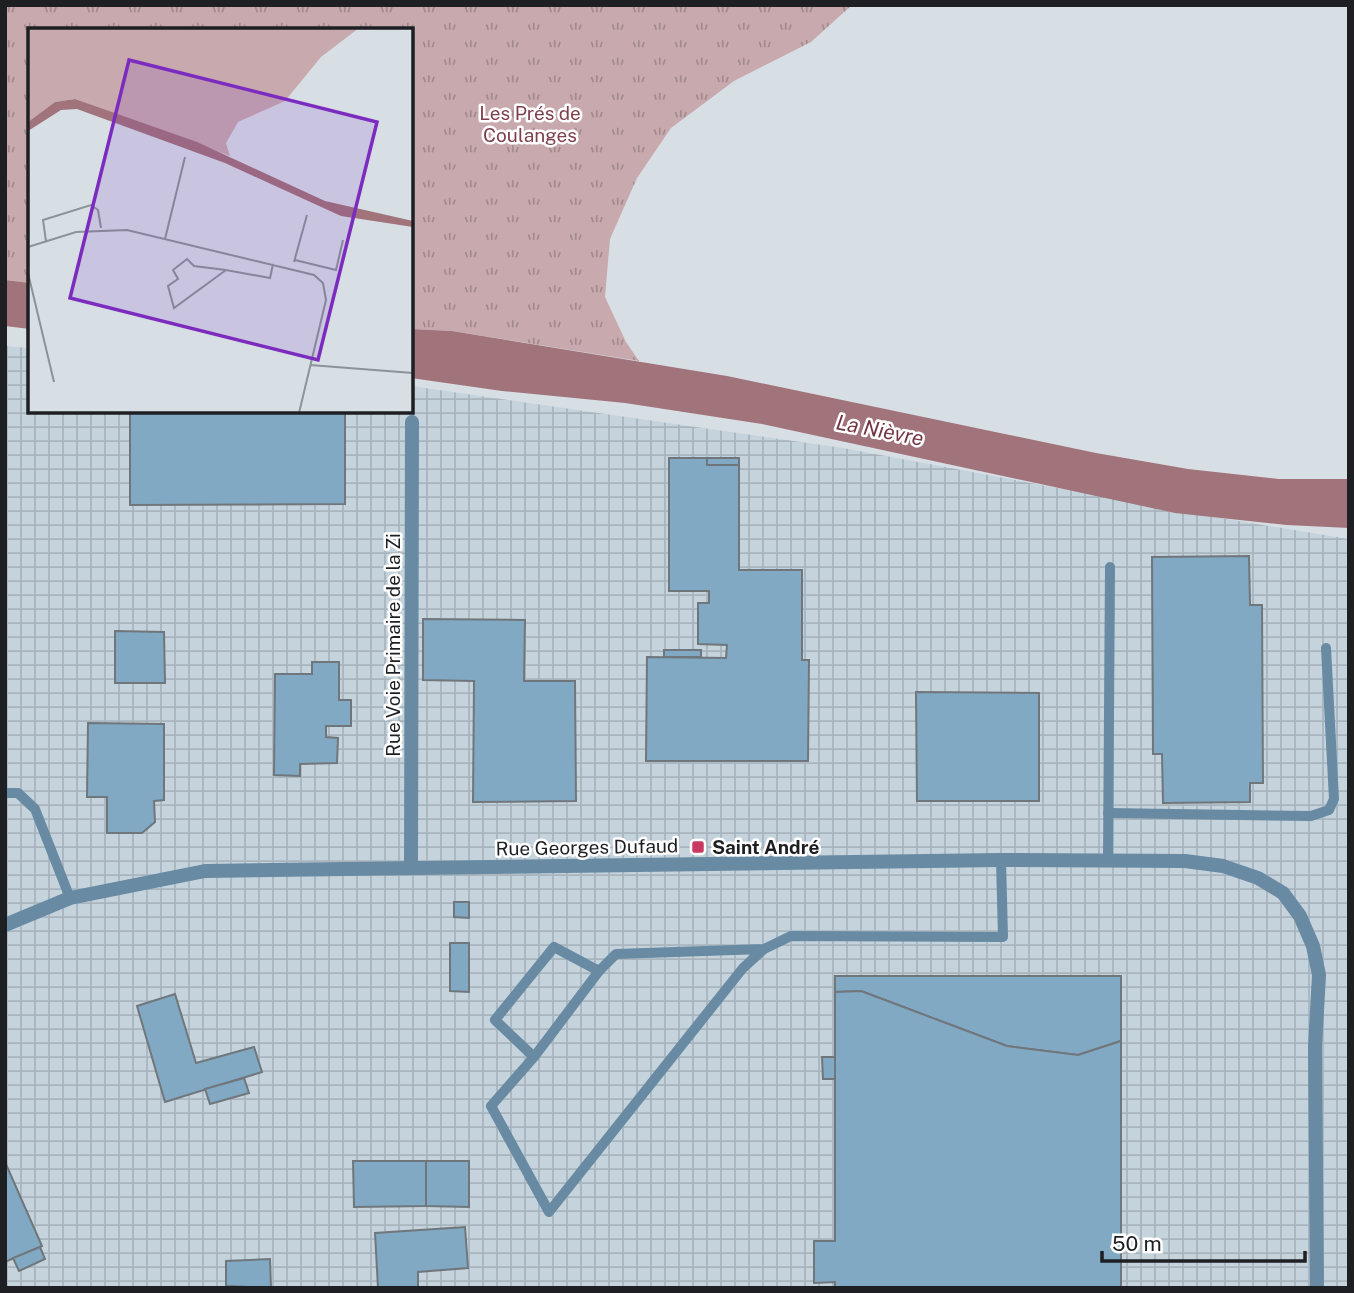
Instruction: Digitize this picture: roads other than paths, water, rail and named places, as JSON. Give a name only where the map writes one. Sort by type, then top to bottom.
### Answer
[{"type":"street","name":"Rue Voie Primaire de la Zi","points":[[411,869],[412,422]]},
{"type":"street","name":"Rue Georges Dufaud","points":[[5,925],[71,898],[205,872],[1001,860],[1185,861],[1223,866],[1258,878],[1283,893],[1300,916],[1313,946],[1320,975],[1315,1048],[1317,1288]]},
{"type":"lane","points":[[1108,860],[1110,567]]},
{"type":"lane","points":[[1108,813],[1311,816],[1329,810],[1334,799],[1326,648]]},
{"type":"lane","points":[[5,793],[18,793],[35,808],[71,898]]},
{"type":"lane","points":[[764,949],[616,954],[599,971],[534,1057],[491,1105],[549,1212],[743,968],[764,949],[791,936],[1003,937],[1001,860]]},
{"type":"lane","points":[[534,1057],[495,1020],[554,947],[599,971]]},
{"type":"water","points":[[5,280],[28,283],[28,329],[5,326]]},
{"type":"water","name":"La Nièvre","points":[[413,329],[452,331],[727,376],[1096,453],[1188,469],[1279,479],[1349,479],[1349,528],[1287,525],[1175,513],[762,424],[625,403],[502,391],[413,378]]},
{"type":"place","name":"Saint André","points":[[698,847]]},
{"type":"park label","name":"Les Prés de Coulanges","points":[[530,124]]}]
